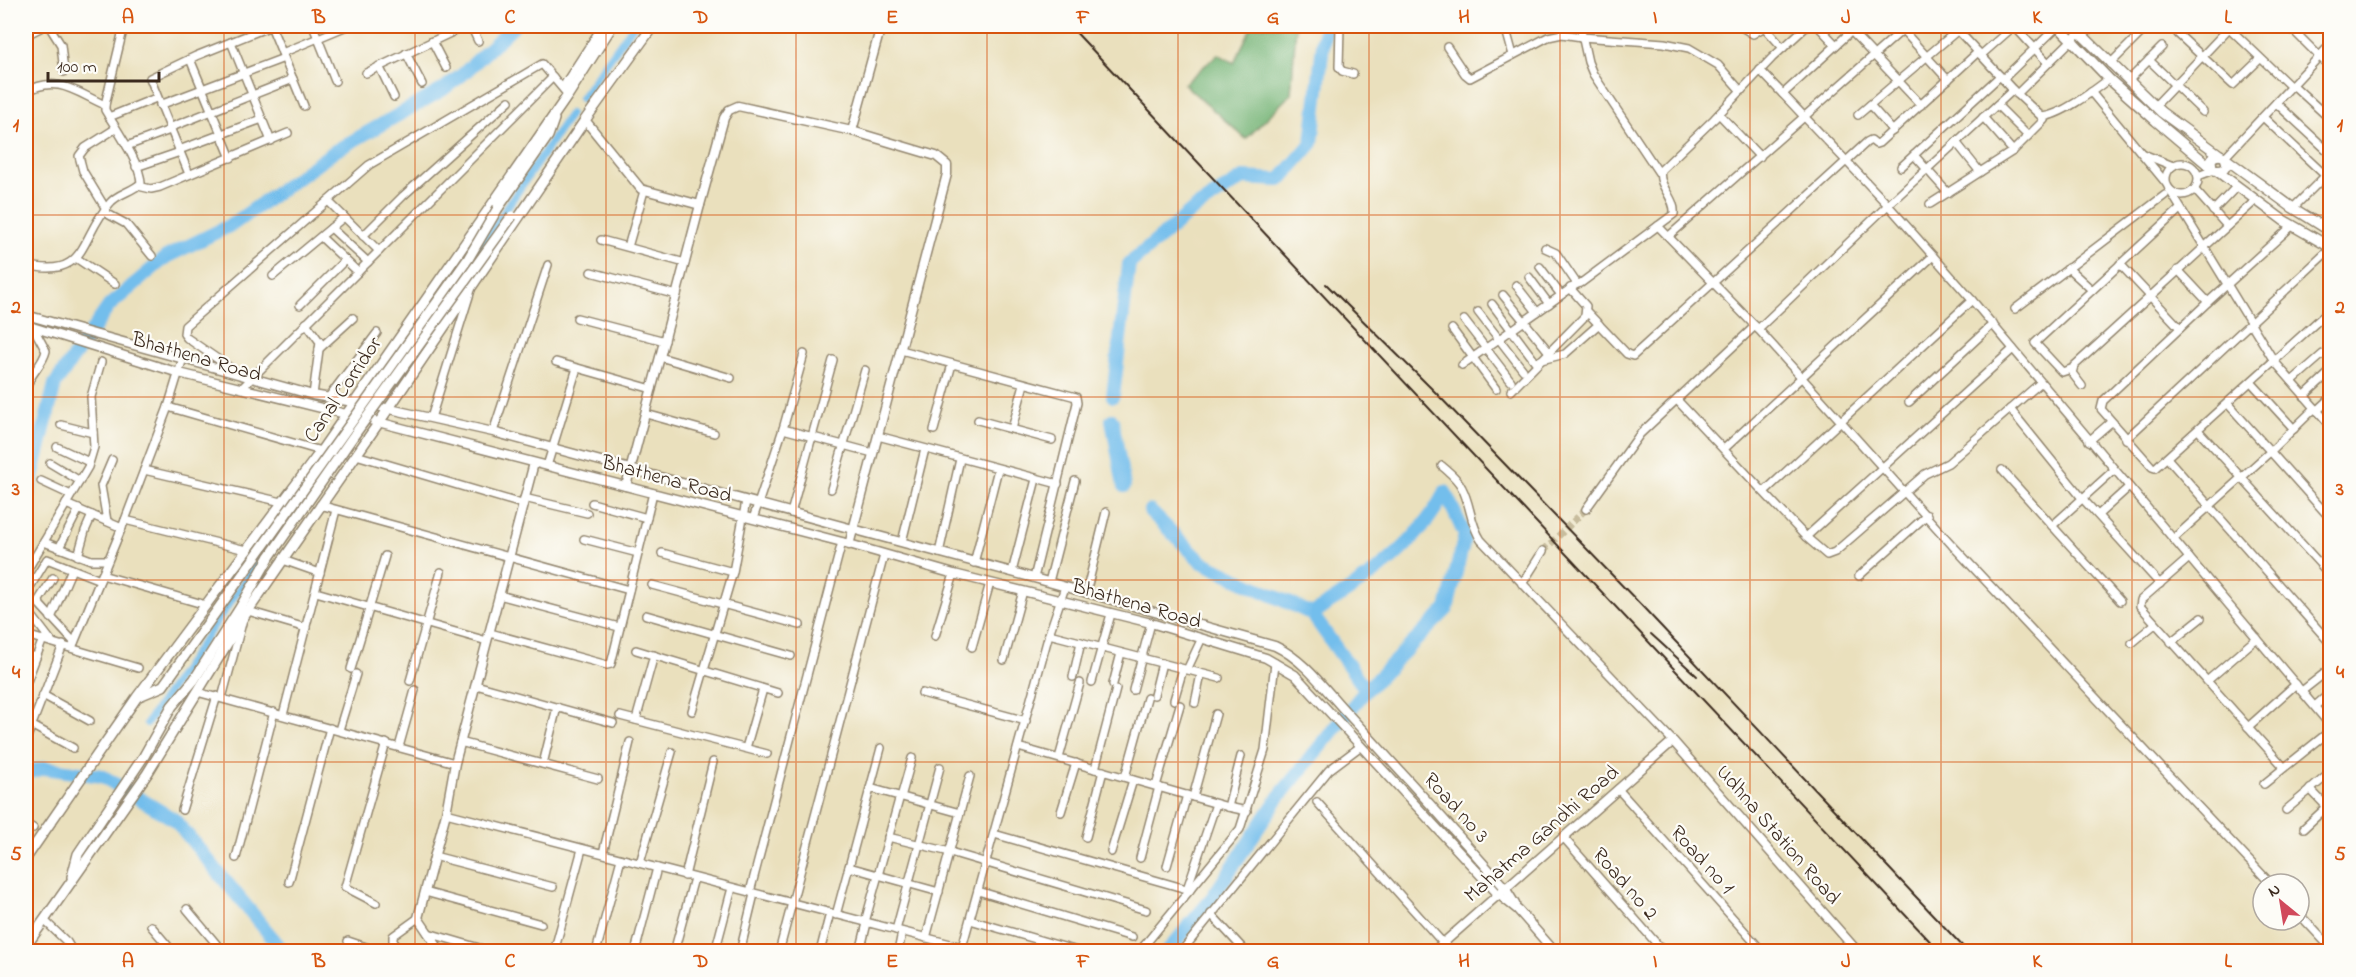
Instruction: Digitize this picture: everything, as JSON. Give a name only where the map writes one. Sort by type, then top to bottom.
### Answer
[{"type":"main road","name":"Canal Corridor","points":[[26,858],[137,697],[321,451],[568,95],[612,26]]},
{"type":"main road","points":[[26,946],[147,774],[246,614],[320,505],[389,408],[585,120],[653,26]]},
{"type":"main road","points":[[2058,26],[2109,79],[2156,122],[2256,200],[2331,248]]},
{"type":"main road","points":[[2080,28],[2110,64],[2155,106],[2293,208],[2331,231]]},
{"type":"main road","points":[[137,697],[163,686],[468,258],[498,208],[548,136],[559,108]]},
{"type":"main road","points":[[70,885],[78,855],[136,768],[172,706],[194,680],[270,556],[351,438],[562,145],[579,129]]},
{"type":"main road","points":[[2214,169],[2224,169],[2227,164],[2223,157]]},
{"type":"main road","points":[[172,706],[181,718]]},
{"type":"street","points":[[26,35],[44,26]]},
{"type":"street","points":[[49,26],[61,45],[64,72]]},
{"type":"street","points":[[124,26],[105,105],[109,117],[127,146],[141,179],[138,186]]},
{"type":"street","points":[[189,174],[149,80],[152,75],[271,26],[304,105]]},
{"type":"street","points":[[313,26],[335,81]]},
{"type":"street","points":[[109,117],[203,89],[347,26]]},
{"type":"street","points":[[366,73],[465,26]]},
{"type":"street","points":[[471,26],[478,41]]},
{"type":"street","points":[[568,95],[566,84],[603,26]]},
{"type":"street","points":[[852,131],[881,26]]},
{"type":"street","points":[[1340,26],[1339,67],[1342,71],[1353,74]]},
{"type":"street","points":[[1505,26],[1513,55]]},
{"type":"street","points":[[1462,365],[1573,286],[1581,283],[1675,211],[1659,173],[1596,80],[1588,62],[1580,26]]},
{"type":"street","points":[[1740,26],[1753,34],[1765,26],[1783,48]]},
{"type":"street","points":[[1794,26],[1799,33]]},
{"type":"street","points":[[1659,173],[1760,70],[1807,26]]},
{"type":"street","points":[[1818,26],[1836,45]]},
{"type":"street","points":[[1858,116],[1957,29],[1966,26]]},
{"type":"street","points":[[1545,248],[1556,253],[1586,306],[1587,312],[1629,356],[1633,356],[1870,140],[1877,144],[1948,80],[2014,26],[2048,63]]},
{"type":"street","points":[[1901,167],[2058,26]]},
{"type":"street","points":[[2289,26],[2331,67]]},
{"type":"street","points":[[1668,236],[1805,117],[1903,27],[1948,80]]},
{"type":"street","points":[[2110,64],[2145,27]]},
{"type":"street","points":[[2155,106],[2231,27],[2260,58],[2331,120]]},
{"type":"street","points":[[1783,94],[1854,28],[1874,55],[1921,105]]},
{"type":"street","points":[[1586,508],[1640,434],[1983,117],[2048,63],[2072,40],[2080,28]]},
{"type":"street","points":[[1957,29],[2015,92],[2043,117],[2051,116],[2109,79]]},
{"type":"street","points":[[1447,47],[1470,78],[1558,34],[1664,43],[1689,48],[1718,65],[1741,90]]},
{"type":"street","points":[[2178,34],[2234,85],[2260,58]]},
{"type":"street","points":[[432,41],[446,68]]},
{"type":"street","points":[[231,42],[271,141]]},
{"type":"street","points":[[2223,157],[2331,45]]},
{"type":"street","points":[[2128,81],[2162,48]]},
{"type":"street","points":[[406,53],[422,84]]},
{"type":"street","points":[[190,59],[231,158]]},
{"type":"street","points":[[2149,60],[2203,112]]},
{"type":"street","points":[[239,375],[187,338],[184,334],[185,326],[375,161],[542,64],[568,95]]},
{"type":"street","points":[[379,66],[394,97]]},
{"type":"street","points":[[1760,70],[1888,205],[1993,324],[2040,383],[2331,725]]},
{"type":"street","points":[[242,388],[553,78]]},
{"type":"street","points":[[127,146],[293,79]]},
{"type":"street","points":[[26,92],[54,83],[105,105]]},
{"type":"street","points":[[2091,92],[2141,153],[2180,209],[2274,361],[2331,426]]},
{"type":"street","points":[[363,236],[403,196],[509,101]]},
{"type":"street","points":[[2276,103],[2331,153]]},
{"type":"street","points":[[1870,105],[1893,131]]},
{"type":"street","points":[[1997,105],[2028,136]]},
{"type":"street","points":[[626,486],[700,205],[724,118],[729,110],[738,106],[852,131],[936,156],[947,165],[947,174],[853,530],[845,544],[752,893],[740,951]]},
{"type":"street","points":[[1719,114],[1760,157]]},
{"type":"street","points":[[1983,117],[2013,151]]},
{"type":"street","points":[[1930,204],[2013,151],[2044,120],[2043,117]]},
{"type":"street","points":[[2263,117],[2329,176],[2293,208]]},
{"type":"street","points":[[136,167],[262,119]]},
{"type":"street","points":[[585,120],[633,181],[644,190],[700,205]]},
{"type":"street","points":[[116,129],[85,148],[79,156],[83,171],[104,210],[126,224],[152,256]]},
{"type":"street","points":[[26,265],[53,269],[64,266],[76,258],[104,210],[119,195],[138,186],[155,188],[288,133]]},
{"type":"street","points":[[1956,142],[1980,172]]},
{"type":"street","points":[[2141,153],[2173,166]]},
{"type":"street","points":[[1914,155],[1948,193]]},
{"type":"street","points":[[2166,189],[2166,175],[2173,166],[2182,163],[2190,165],[2198,176]]},
{"type":"street","points":[[2198,176],[2214,169]]},
{"type":"street","points":[[2166,189],[2181,196],[2189,194],[2194,190],[2198,176]]},
{"type":"street","points":[[2212,211],[2237,186]]},
{"type":"street","points":[[2014,309],[2166,189]]},
{"type":"street","points":[[628,248],[644,190]]},
{"type":"street","points":[[2194,190],[2227,226]]},
{"type":"street","points":[[2180,209],[2035,343],[2062,372],[2071,369],[2256,200]]},
{"type":"street","points":[[328,201],[380,251]]},
{"type":"street","points":[[273,276],[344,217]]},
{"type":"street","points":[[2293,225],[2227,284],[2100,405],[2102,413],[2152,467],[2160,466],[2274,361],[2329,314]]},
{"type":"street","points":[[1658,226],[1757,328],[1960,554],[2260,872]]},
{"type":"street","points":[[331,228],[368,262]]},
{"type":"street","points":[[321,237],[358,272]]},
{"type":"street","points":[[601,240],[685,263]]},
{"type":"street","points":[[2126,439],[2331,248]]},
{"type":"street","points":[[1724,449],[1933,256]]},
{"type":"street","points":[[76,258],[115,284]]},
{"type":"street","points":[[300,305],[345,260]]},
{"type":"street","points":[[2120,264],[2180,328]]},
{"type":"street","points":[[493,432],[548,265]]},
{"type":"street","points":[[1540,267],[1561,295]]},
{"type":"street","points":[[2068,268],[2091,290]]},
{"type":"street","points":[[2178,270],[2208,302]]},
{"type":"street","points":[[591,272],[677,295]]},
{"type":"street","points":[[1529,277],[1549,304]]},
{"type":"street","points":[[430,418],[473,285]]},
{"type":"street","points":[[1516,285],[1537,312]]},
{"type":"street","points":[[1503,295],[1549,352]]},
{"type":"street","points":[[1765,491],[1843,422],[1972,300]]},
{"type":"street","points":[[1492,304],[1539,362]]},
{"type":"street","points":[[1478,312],[1523,370]]},
{"type":"street","points":[[1511,391],[1587,312]]},
{"type":"street","points":[[26,315],[49,326]]},
{"type":"street","points":[[319,349],[353,318]]},
{"type":"street","points":[[578,318],[664,341]]},
{"type":"street","points":[[1464,320],[1511,381]]},
{"type":"street","points":[[306,324],[318,338],[319,349],[313,395]]},
{"type":"street","points":[[1539,362],[1565,354],[1599,324]]},
{"type":"street","points":[[1909,402],[1993,324]]},
{"type":"street","points":[[26,389],[31,375],[45,355],[45,346],[29,326]]},
{"type":"street","name":"Bhathena Road","points":[[29,326],[49,326],[139,346],[313,395],[389,408],[493,432],[1086,592],[1275,646],[1284,650],[1304,667],[1365,732]]},
{"type":"street","name":"Bhathena Road","points":[[49,326],[179,373],[378,422],[753,519],[954,574],[1151,623],[1275,663],[1295,675]]},
{"type":"street","points":[[1452,329],[1496,388]]},
{"type":"street","points":[[328,398],[377,333]]},
{"type":"street","points":[[1806,537],[2013,349]]},
{"type":"street","points":[[901,350],[1076,397],[1077,403],[1034,578]]},
{"type":"street","points":[[753,519],[783,429],[804,354]]},
{"type":"street","points":[[2292,381],[2323,354],[2331,358]]},
{"type":"street","points":[[660,357],[731,378]]},
{"type":"street","points":[[73,645],[144,470],[168,407],[183,358]]},
{"type":"street","points":[[791,513],[833,360]]},
{"type":"street","points":[[26,572],[89,462],[94,447],[91,397],[101,362]]},
{"type":"street","points":[[556,363],[652,389]]},
{"type":"street","points":[[934,430],[952,364]]},
{"type":"street","points":[[547,466],[577,368]]},
{"type":"street","points":[[2071,369],[2082,386]]},
{"type":"street","points":[[831,489],[865,370]]},
{"type":"street","points":[[2304,396],[2331,372]]},
{"type":"street","points":[[2252,382],[2294,429]]},
{"type":"street","points":[[1677,400],[1806,537],[1829,555],[1928,472],[1948,463],[2040,383]]},
{"type":"street","points":[[1012,429],[1024,384]]},
{"type":"street","points":[[2173,539],[2316,409],[2331,399]]},
{"type":"street","points":[[2228,404],[2331,518]]},
{"type":"street","points":[[168,407],[321,451]]},
{"type":"street","points":[[2010,410],[2082,498],[2160,584]]},
{"type":"street","points":[[646,414],[714,434]]},
{"type":"street","points":[[978,420],[1052,440]]},
{"type":"street","points":[[2089,441],[2111,422]]},
{"type":"street","points":[[61,425],[93,433]]},
{"type":"street","points":[[783,429],[873,453]]},
{"type":"street","points":[[2199,431],[2331,575]]},
{"type":"street","points":[[878,436],[1058,484]]},
{"type":"street","points":[[57,447],[89,462]]},
{"type":"street","points":[[902,542],[926,449]]},
{"type":"street","points":[[356,455],[523,501],[587,513]]},
{"type":"street","points":[[939,553],[960,459]]},
{"type":"street","points":[[2168,459],[2331,643]]},
{"type":"street","points":[[107,521],[101,490],[112,460]]},
{"type":"street","points":[[50,463],[80,481]]},
{"type":"street","points":[[400,951],[393,941],[393,936],[418,918],[446,813],[460,742],[534,463]]},
{"type":"street","points":[[1442,466],[1457,480],[1464,491],[1477,534],[1673,741]]},
{"type":"street","points":[[974,563],[998,469]]},
{"type":"street","points":[[144,470],[282,502]]},
{"type":"street","points":[[2002,470],[2120,601]]},
{"type":"street","points":[[2052,525],[2114,470]]},
{"type":"street","points":[[1012,572],[1036,479]]},
{"type":"street","points":[[1049,582],[1075,481]]},
{"type":"street","points":[[40,482],[71,495]]},
{"type":"street","points":[[2098,515],[2129,487]]},
{"type":"street","points":[[315,592],[425,623],[607,665],[612,661],[652,493]]},
{"type":"street","points":[[692,711],[733,572],[746,501]]},
{"type":"street","points":[[592,503],[647,518]]},
{"type":"street","points":[[66,504],[107,521],[246,550]]},
{"type":"street","points":[[320,505],[629,590]]},
{"type":"street","points":[[59,548],[79,509]]},
{"type":"street","points":[[283,715],[336,510]]},
{"type":"street","points":[[1086,592],[1106,512]]},
{"type":"street","points":[[78,556],[92,515]]},
{"type":"street","points":[[1859,576],[1926,515]]},
{"type":"street","points":[[584,539],[638,553]]},
{"type":"street","points":[[44,542],[91,560],[108,560]]},
{"type":"street","points":[[1522,584],[1543,552]]},
{"type":"street","points":[[662,553],[733,572]]},
{"type":"street","points":[[779,951],[884,555]]},
{"type":"street","points":[[339,730],[385,556]]},
{"type":"street","points":[[2189,558],[2139,602],[2142,609],[2284,767]]},
{"type":"street","points":[[27,592],[45,560],[101,578],[206,605]]},
{"type":"street","points":[[283,560],[320,573]]},
{"type":"street","points":[[51,618],[72,569]]},
{"type":"street","points":[[410,681],[441,572]]},
{"type":"street","points":[[935,636],[954,574]]},
{"type":"street","points":[[53,578],[39,603],[73,645]]},
{"type":"street","points":[[972,647],[990,583]]},
{"type":"street","points":[[652,585],[800,625]]},
{"type":"street","points":[[446,813],[962,949],[1049,634],[1065,587]]},
{"type":"street","points":[[1004,660],[1023,591]]},
{"type":"street","points":[[499,595],[619,627]]},
{"type":"street","points":[[26,608],[52,642]]},
{"type":"street","points":[[182,810],[246,614],[306,628]]},
{"type":"street","points":[[1092,682],[1111,614]]},
{"type":"street","points":[[646,615],[791,656]]},
{"type":"street","points":[[2171,642],[2201,618]]},
{"type":"street","points":[[1133,690],[1151,623]]},
{"type":"street","points":[[2132,643],[2155,624]]},
{"type":"street","points":[[26,634],[63,645],[73,645],[138,668]]},
{"type":"street","points":[[1049,634],[1219,678]]},
{"type":"street","points":[[2207,681],[2257,638]]},
{"type":"street","points":[[26,684],[28,670],[43,639]]},
{"type":"street","points":[[1140,858],[1185,669],[1201,640]]},
{"type":"street","points":[[1073,677],[1081,642]]},
{"type":"street","points":[[26,740],[63,645]]},
{"type":"street","points":[[636,650],[778,693]]},
{"type":"street","points":[[1086,837],[1121,652]]},
{"type":"street","points":[[26,654],[36,657]]},
{"type":"street","points":[[636,720],[654,656]]},
{"type":"street","points":[[1125,777],[1161,663]]},
{"type":"street","points":[[1139,951],[1240,829],[1265,750],[1275,663]]},
{"type":"street","points":[[2302,690],[2329,673]]},
{"type":"street","points":[[1195,703],[1201,674]]},
{"type":"street","name":"Road no 3","points":[[1295,675],[1498,894],[1518,910],[1556,951]]},
{"type":"street","points":[[1059,758],[1080,683]]},
{"type":"street","points":[[2248,727],[2296,684]]},
{"type":"street","points":[[476,685],[613,723]]},
{"type":"street","points":[[746,748],[763,689]]},
{"type":"street","points":[[399,747],[415,690]]},
{"type":"street","points":[[197,692],[455,763]]},
{"type":"street","points":[[922,693],[1026,721]]},
{"type":"street","points":[[2315,706],[2331,693]]},
{"type":"street","points":[[43,695],[90,721]]},
{"type":"street","points":[[543,764],[557,707]]},
{"type":"street","points":[[236,858],[274,712]]},
{"type":"street","points":[[1167,866],[1216,714]]},
{"type":"street","points":[[620,716],[767,754]]},
{"type":"street","points":[[31,725],[73,748]]},
{"type":"street","points":[[289,882],[330,728]]},
{"type":"street","points":[[2264,784],[2331,731]]},
{"type":"street","name":"Road no 3","points":[[1365,732],[1505,888],[1518,910]]},
{"type":"street","name":"Mahatma Gandhi Road","points":[[1433,951],[1673,741]]},
{"type":"street","name":"Udhna Station Road","points":[[1673,741],[1858,951]]},
{"type":"street","points":[[460,742],[598,779]]},
{"type":"street","points":[[603,853],[630,742]]},
{"type":"street","points":[[376,903],[345,887],[386,743]]},
{"type":"street","points":[[1181,951],[1329,770],[1359,743]]},
{"type":"street","points":[[1018,747],[1247,811]]},
{"type":"street","points":[[820,951],[849,867],[881,748]]},
{"type":"street","points":[[640,863],[672,752]]},
{"type":"street","points":[[1228,807],[1241,756]]},
{"type":"street","points":[[860,951],[888,837],[912,758]]},
{"type":"street","points":[[685,876],[712,762]]},
{"type":"street","points":[[1061,812],[1076,763]]},
{"type":"street","points":[[898,951],[899,931],[908,884],[940,767]]},
{"type":"street","points":[[2286,810],[2331,773]]},
{"type":"street","points":[[926,938],[970,776]]},
{"type":"street","points":[[1111,852],[1133,780]]},
{"type":"street","points":[[870,788],[960,813]]},
{"type":"street","name":"Road no 1","points":[[1618,789],[1763,951]]},
{"type":"street","points":[[2304,828],[2329,807],[2310,789]]},
{"type":"street","points":[[1317,802],[1451,951]]},
{"type":"street","points":[[1189,890],[1216,804]]},
{"type":"street","points":[[26,824],[33,828]]},
{"type":"street","points":[[994,834],[1189,890]]},
{"type":"street","points":[[888,837],[950,852],[1146,910]]},
{"type":"street","name":"Road no 2","points":[[1563,837],[1664,951]]},
{"type":"street","points":[[554,951],[582,849]]},
{"type":"street","points":[[434,856],[553,886]]},
{"type":"street","points":[[596,951],[621,859]]},
{"type":"street","points":[[849,867],[939,892]]},
{"type":"street","points":[[635,951],[657,868]]},
{"type":"street","points":[[674,951],[694,878]]},
{"type":"street","points":[[715,951],[732,888]]},
{"type":"street","points":[[978,891],[1132,937]]},
{"type":"street","points":[[424,892],[541,924]]},
{"type":"street","points":[[187,909],[223,951]]},
{"type":"street","points":[[1211,914],[1246,951]]},
{"type":"street","points":[[418,918],[441,951]]},
{"type":"street","points":[[970,920],[1081,951]]},
{"type":"street","points":[[45,921],[73,951]]},
{"type":"street","points":[[151,926],[173,951]]},
{"type":"street","points":[[2311,926],[2331,947]]},
{"type":"street","points":[[428,933],[493,951]]},
{"type":"street","points":[[348,941],[381,951]]},
{"type":"green space","points":[[1252,26],[1296,26],[1291,94],[1246,139],[1184,84],[1218,54],[1234,63]]},
{"type":"waterway","points":[[26,501],[55,384],[109,306],[166,257],[233,224],[335,151],[442,90],[462,75],[513,26]]},
{"type":"waterway","points":[[581,98],[633,26]]},
{"type":"waterway","points":[[1113,396],[1129,264],[1194,209],[1243,178],[1280,180],[1312,143],[1325,26]]},
{"type":"waterway","points":[[478,250],[570,114]]},
{"type":"waterway","points":[[411,349],[446,297]]},
{"type":"waterway","points":[[1112,420],[1124,486]]},
{"type":"waterway","points":[[288,519],[343,444]]},
{"type":"waterway","points":[[1150,511],[1202,562],[1312,614],[1370,576],[1404,547],[1419,531],[1445,492],[1465,535],[1447,609],[1366,690],[1278,798],[1210,901],[1167,952]]},
{"type":"waterway","points":[[147,723],[279,531]]},
{"type":"waterway","points":[[1312,614],[1366,690]]},
{"type":"waterway","points":[[26,773],[45,768],[102,776],[175,820],[284,952]]},
{"type":"tunnel","points":[[1543,551],[1586,509]]},
{"type":"railway","points":[[1070,26],[1940,952]]},
{"type":"railway","points":[[1326,284],[1436,393],[1642,606],[1968,952]]},
{"type":"railway","points":[[1651,634],[1697,676]]}]
